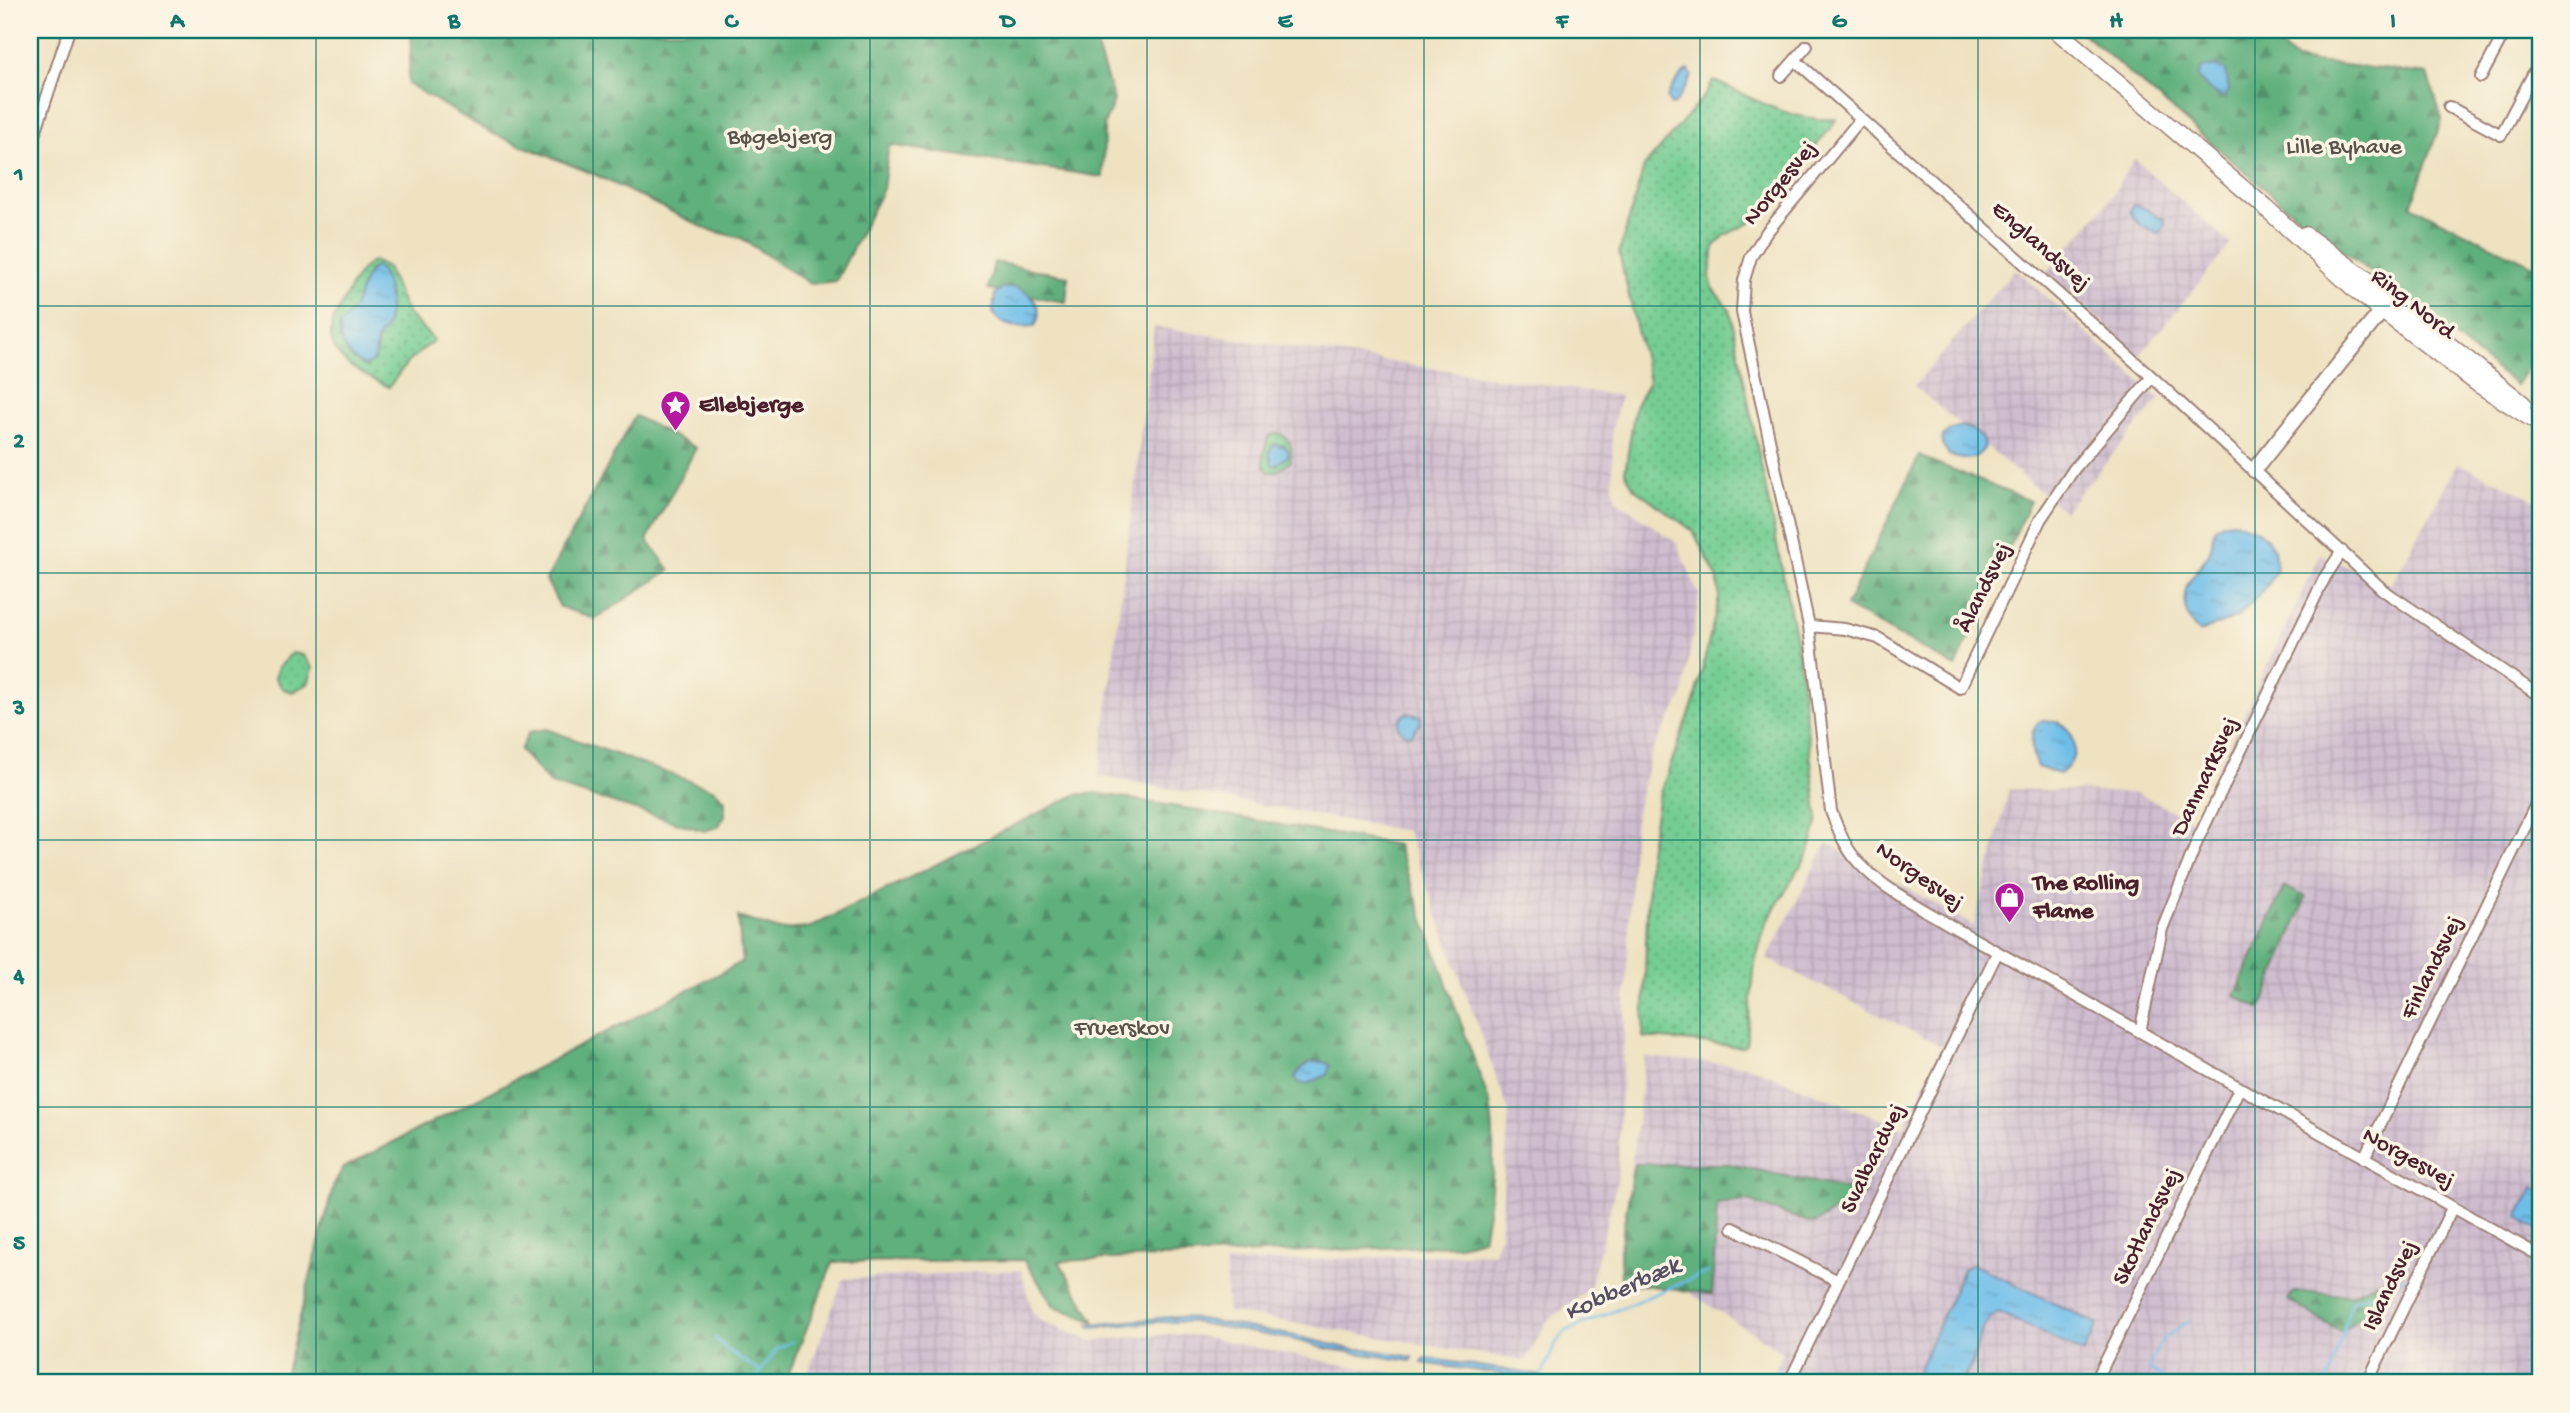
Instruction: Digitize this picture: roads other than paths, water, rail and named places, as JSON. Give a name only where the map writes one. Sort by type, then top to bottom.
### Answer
[{"type":"main road","name":"Ring Nord","points":[[2056,30],[2266,208],[2328,251],[2478,384],[2540,424]]},
{"type":"main road","name":"Ring Nord","points":[[2387,305],[2540,418]]},
{"type":"street","points":[[30,148],[69,30]]},
{"type":"street","points":[[2481,77],[2506,30]]},
{"type":"street","points":[[1781,76],[1807,46]]},
{"type":"street","name":"Englandsvej","points":[[1795,60],[2152,377],[2401,603],[2540,696]]},
{"type":"street","points":[[2449,107],[2501,135],[2539,69]]},
{"type":"street","name":"Norgesvej","points":[[1860,120],[1766,233],[1751,257],[1744,280],[1742,312],[1810,626],[1831,811],[1841,838],[1859,863],[1888,886],[1997,953],[2540,1256]]},
{"type":"street","points":[[2254,470],[2387,305]]},
{"type":"street","name":"Ålandsvej","points":[[1810,626],[1845,629],[1878,638],[1960,688],[2040,520],[2074,469],[2152,377]]},
{"type":"street","name":"Danmarksvej","points":[[2140,1032],[2162,929],[2199,837],[2325,577],[2342,551]]},
{"type":"street","name":"Finlandsvej","points":[[2364,1158],[2540,796]]},
{"type":"street","name":"Svalbardvej","points":[[1789,1383],[1997,953]]},
{"type":"street","name":"Skotlandsvej","points":[[2095,1383],[2239,1089]]},
{"type":"street","name":"Islandsvej","points":[[2367,1383],[2452,1208]]},
{"type":"street","points":[[1733,1228],[1839,1281]]},
{"type":"water","points":[[2217,66],[2226,70],[2229,91],[2223,98],[2209,90],[2198,77],[2202,68]]},
{"type":"water","points":[[1689,70],[1692,76],[1675,104],[1671,105],[1667,98],[1671,90]]},
{"type":"water","points":[[2133,205],[2164,219],[2165,226],[2159,233],[2146,228],[2130,211]]},
{"type":"water","points":[[375,267],[385,279],[389,296],[388,314],[385,329],[376,342],[374,360],[365,366],[345,349],[340,324],[353,309],[366,278]]},
{"type":"water","points":[[1015,287],[1036,302],[1039,313],[1035,326],[1017,327],[1007,324],[993,313],[995,294],[1002,288]]},
{"type":"water","points":[[1962,426],[1977,433],[1984,443],[1985,447],[1973,458],[1964,459],[1949,455],[1942,444],[1943,436],[1951,429]]},
{"type":"water","points":[[1275,444],[1284,446],[1288,450],[1288,456],[1275,466],[1272,465],[1269,452]]},
{"type":"water","points":[[2234,521],[2257,530],[2267,539],[2274,550],[2277,569],[2268,585],[2238,617],[2199,632],[2187,614],[2186,589],[2211,549],[2215,528],[2225,522]]},
{"type":"water","points":[[1406,713],[1421,716],[1420,724],[1411,735],[1404,734],[1398,727],[1399,720]]},
{"type":"water","points":[[2042,720],[2059,723],[2071,734],[2074,741],[2070,763],[2059,774],[2037,767],[2035,761],[2032,735]]},
{"type":"water","points":[[1323,1062],[1330,1065],[1327,1075],[1307,1084],[1297,1083],[1296,1076],[1304,1066]]},
{"type":"water","points":[[2534,1187],[2540,1190],[2540,1230],[2518,1217]]},
{"type":"water","points":[[1972,1264],[2098,1324],[2083,1353],[1998,1312],[1984,1326],[1972,1364],[1961,1383],[1913,1383],[1963,1269]]},
{"type":"water","points":[[1171,1317],[1194,1318],[1351,1349],[1413,1357],[1411,1361],[1329,1349],[1193,1322],[1155,1322],[1092,1328],[1089,1325]]},
{"type":"water","points":[[1425,1358],[1539,1375],[1536,1379],[1422,1363]]},
{"type":"waterway","name":"Kobberbæk","points":[[1538,1383],[1556,1343],[1566,1331],[1708,1272]]},
{"type":"waterway","name":"Kobberbæk","points":[[2325,1383],[2332,1369],[2352,1300],[2379,1292],[2403,1277]]},
{"type":"waterway","name":"Kobberbæk","points":[[2172,1383],[2148,1369],[2162,1339],[2189,1321]]},
{"type":"waterway","points":[[715,1338],[759,1371]]},
{"type":"waterway","points":[[753,1383],[776,1350],[793,1341]]},
{"type":"place","name":"Ellebjerge","points":[[676,433]]},
{"type":"place","name":"The Rolling Flame","points":[[2010,925]]},
{"type":"park label","name":"Bøgebjerg","points":[[780,138]]},
{"type":"park label","name":"Lille Byhave","points":[[2344,148]]},
{"type":"park label","name":"Fruerskov","points":[[1122,1029]]}]
